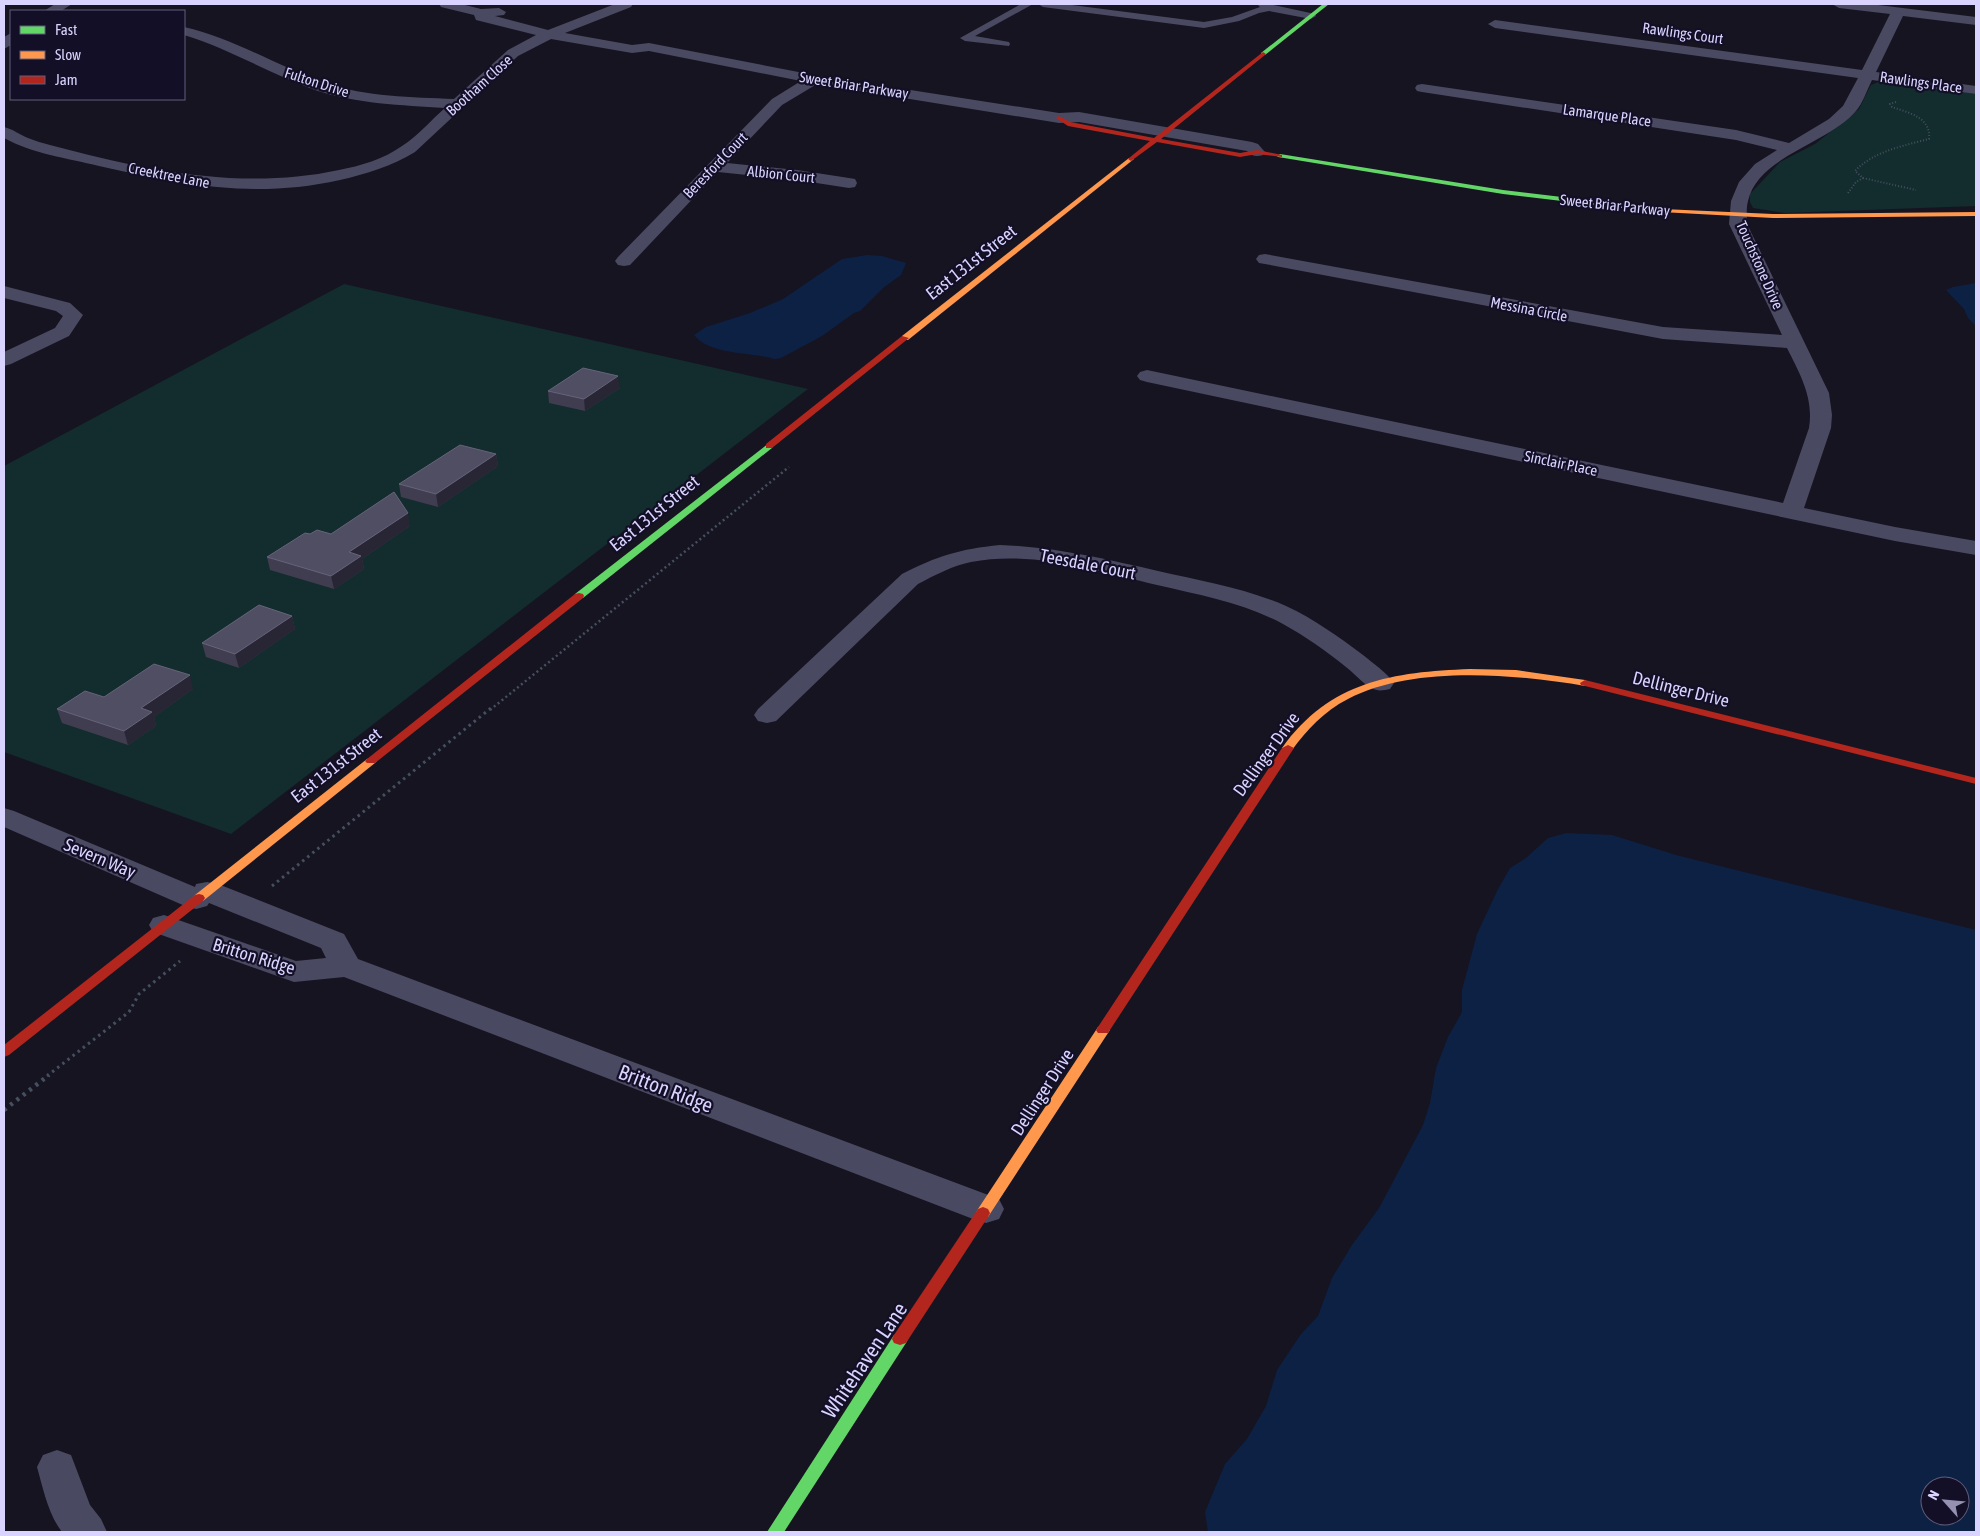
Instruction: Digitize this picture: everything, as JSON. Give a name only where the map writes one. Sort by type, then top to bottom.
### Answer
[{"type":"street","points":[[54,10],[65,4]]},
{"type":"street","name":"Sweet Briar Parkway","points":[[446,4],[481,13],[500,12],[574,24],[646,42],[649,47]]},
{"type":"street","name":"Bootham Close","points":[[339,176],[395,158],[409,149],[513,53],[549,34],[626,4]]},
{"type":"street","name":"East 131st Street","points":[[4,1052],[1326,4]]},
{"type":"street","points":[[1838,4],[1976,21]]},
{"type":"street","name":"Touchstone Drive","points":[[1791,512],[1820,428],[1822,415],[1819,393],[1738,224],[1737,215],[1740,196],[1749,180],[1762,166],[1831,125],[1850,108],[1899,11]]},
{"type":"street","name":"Sweet Briar Parkway","points":[[481,13],[480,17],[549,34],[632,49],[649,47],[814,79],[1060,118],[1079,117],[1159,136],[1252,147],[1257,152],[1594,204],[1652,210],[1737,215],[1976,214]]},
{"type":"street","name":"Rawlings Court","points":[[1495,24],[1866,75]]},
{"type":"street","name":"Fulton Drive","points":[[185,31],[206,38],[300,79],[330,89],[370,97],[458,104]]},
{"type":"street","name":"Rawlings Place","points":[[1866,75],[1976,90]]},
{"type":"street","name":"Beresford Court","points":[[624,260],[777,102],[814,79]]},
{"type":"street","name":"Lamarque Place","points":[[1422,88],[1736,135],[1791,148]]},
{"type":"street","name":"Creektree Lane","points":[[4,132],[23,142],[47,149],[202,182],[235,186],[281,185],[339,176]]},
{"type":"street","name":"Albion Court","points":[[713,167],[797,174],[850,183]]},
{"type":"street","name":"Messina Circle","points":[[1265,259],[1663,333],[1714,338],[1795,342]]},
{"type":"street","points":[[4,292],[63,307],[73,315],[62,332],[4,360]]},
{"type":"street","name":"Sinclair Place","points":[[1147,376],[1791,512],[1937,542],[1976,548]]},
{"type":"street","name":"Teesdale Court","points":[[767,715],[910,579],[941,563],[990,553],[1024,552],[1064,556],[1254,602],[1308,628],[1339,648],[1381,683]]},
{"type":"street","name":"Dellinger Drive","points":[[986,1209],[1290,746],[1319,712],[1360,688],[1432,672],[1459,669],[1506,670],[1542,675],[1976,781]]},
{"type":"street","name":"Severn Way","points":[[4,817],[202,895]]},
{"type":"street","points":[[202,895],[333,941],[346,966]]},
{"type":"street","name":"Britton Ridge","points":[[164,924],[294,972],[346,966],[986,1209]]},
{"type":"street","name":"Whitehaven Lane","points":[[775,1532],[986,1209]]},
{"type":"street","points":[[57,1467],[72,1514],[86,1532]]},
{"type":"lane","points":[[1005,44],[965,38],[1028,4]]},
{"type":"lane","points":[[1043,4],[1204,25],[1235,19],[1265,6],[1311,16]]},
{"type":"path","points":[[1863,178],[1855,171],[1860,163],[1875,155],[1929,139],[1928,124],[1923,119],[1892,107],[1890,104],[1900,102]]},
{"type":"green space","points":[[1878,82],[1892,82],[1976,94],[1976,206],[1785,213],[1753,208],[1750,202],[1750,194],[1780,162],[1815,144],[1859,109],[1871,85]]},
{"type":"green space","points":[[344,284],[808,389],[231,834],[4,752],[4,466]]},
{"type":"water","points":[[867,255],[882,256],[906,263],[901,275],[883,288],[860,311],[854,313],[822,336],[781,358],[775,359],[720,350],[701,341],[694,335],[706,327],[750,313],[783,299],[842,259]]},
{"type":"water","points":[[1976,283],[1976,326],[1968,318],[1964,309],[1946,290]]},
{"type":"water","points":[[1566,833],[1612,835],[1676,855],[1976,930],[1976,1532],[1208,1532],[1205,1512],[1225,1464],[1247,1439],[1266,1406],[1277,1370],[1301,1334],[1318,1316],[1332,1278],[1352,1245],[1379,1208],[1423,1125],[1430,1103],[1436,1068],[1448,1037],[1462,1012],[1462,990],[1477,934],[1510,868],[1526,858],[1548,838]]},
{"type":"building","points":[[583,368],[618,376],[584,399],[548,391]]},
{"type":"building","points":[[460,445],[496,454],[436,494],[399,484]]},
{"type":"building","points":[[394,492],[408,513],[349,552],[361,556],[331,576],[267,557],[305,533],[310,534],[317,530],[331,534]]},
{"type":"building","points":[[259,605],[292,616],[235,654],[202,643]]},
{"type":"building","points":[[154,664],[190,675],[141,708],[152,712],[124,731],[57,709],[85,691],[104,697]]},
{"type":"traffic: fast","points":[[1263,54],[1326,4]]},
{"type":"traffic: fast","points":[[1280,156],[1503,192],[1663,211]]},
{"type":"traffic: fast","points":[[579,596],[769,446]]},
{"type":"traffic: fast","points":[[775,1532],[900,1339]]},
{"type":"traffic: slow","points":[[905,338],[1131,159]]},
{"type":"traffic: slow","points":[[1663,211],[1773,216],[1976,214]]},
{"type":"traffic: slow","points":[[1288,748],[1306,726],[1335,701],[1362,688],[1381,683],[1424,675],[1470,672],[1516,673],[1585,683]]},
{"type":"traffic: slow","points":[[199,898],[371,761]]},
{"type":"traffic: slow","points":[[983,1213],[1103,1030]]},
{"type":"traffic: jam","points":[[1131,159],[1263,54]]},
{"type":"traffic: jam","points":[[1059,118],[1068,124],[1240,155],[1257,152],[1280,156]]},
{"type":"traffic: jam","points":[[769,446],[905,338]]},
{"type":"traffic: jam","points":[[371,761],[579,596]]},
{"type":"traffic: jam","points":[[1585,683],[1976,781]]},
{"type":"traffic: jam","points":[[1103,1030],[1288,748]]},
{"type":"traffic: jam","points":[[4,1052],[199,898]]},
{"type":"traffic: jam","points":[[900,1339],[983,1213]]}]
